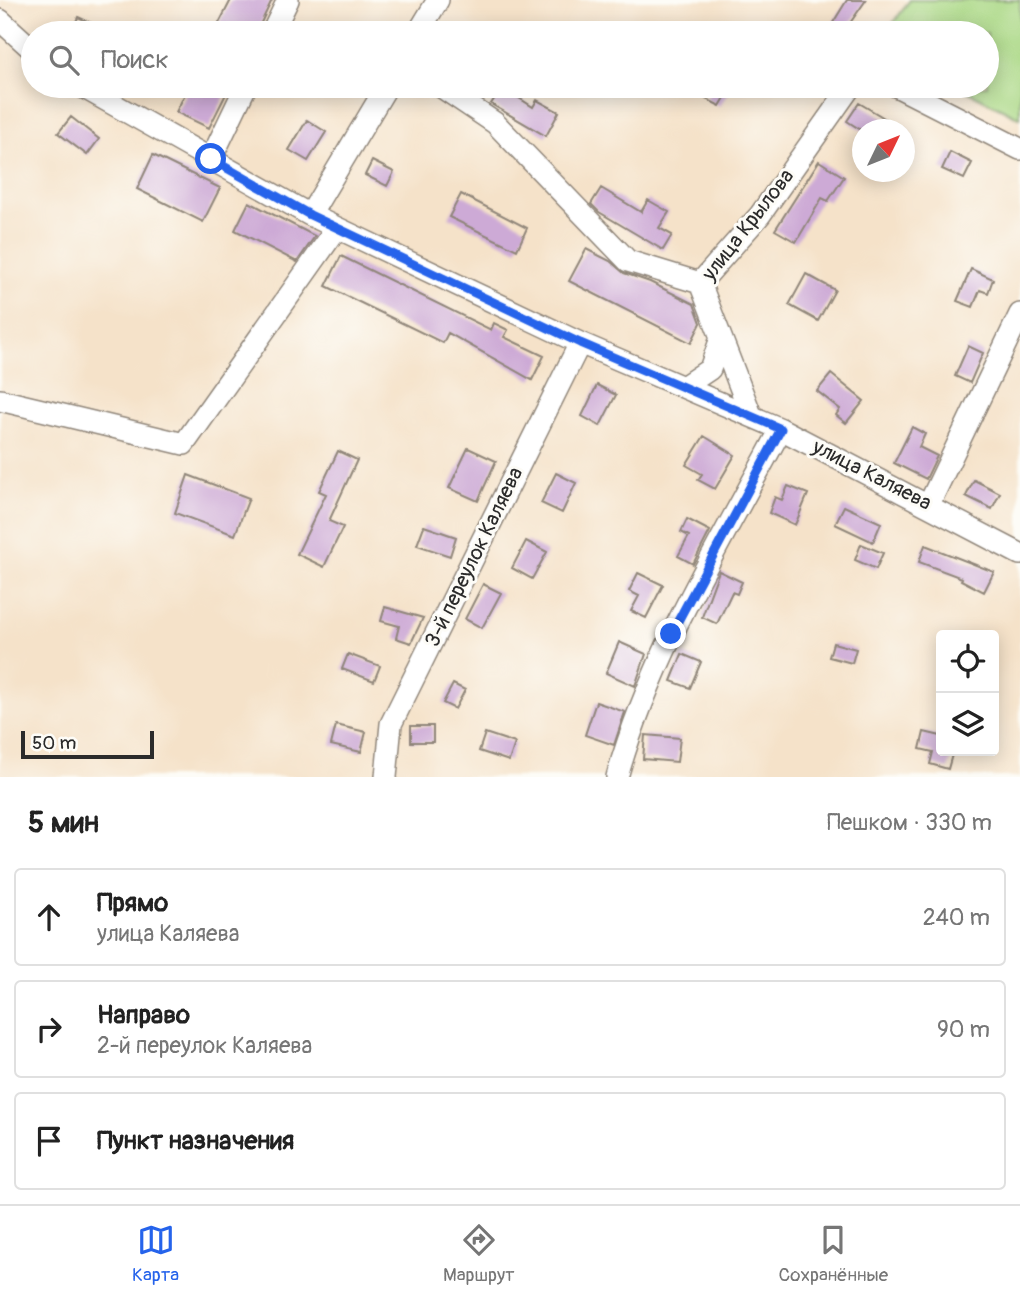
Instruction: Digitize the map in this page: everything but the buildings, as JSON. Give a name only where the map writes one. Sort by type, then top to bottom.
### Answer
[{"type":"street","points":[[278,21],[288,0]]},
{"type":"street","points":[[425,21],[438,0]]},
{"type":"street","points":[[0,20],[21,39]]},
{"type":"street","name":"улица Каляева","points":[[102,98],[310,215],[580,343],[781,429],[929,504],[1020,554]]},
{"type":"street","points":[[211,159],[240,98]]},
{"type":"street","points":[[310,215],[380,98]]},
{"type":"street","points":[[458,98],[495,123],[628,261],[700,282]]},
{"type":"street","name":"улица Крылова","points":[[751,415],[700,282],[760,215],[843,98]]},
{"type":"street","points":[[920,98],[1020,149]]},
{"type":"street","points":[[0,400],[184,444],[337,228]]},
{"type":"street","points":[[929,504],[1020,314]]},
{"type":"street","points":[[683,387],[710,369],[721,338]]},
{"type":"street","name":"3-й переулок Каляева","points":[[386,777],[391,724],[580,343]]},
{"type":"street","points":[[617,777],[631,730],[671,634],[781,429]]},
{"type":"green space","points":[[910,0],[1020,0],[1020,118],[981,98],[999,98],[999,21],[895,21]]},
{"type":"route","points":[[211,159],[310,215],[580,343],[781,429],[671,634]]}]
